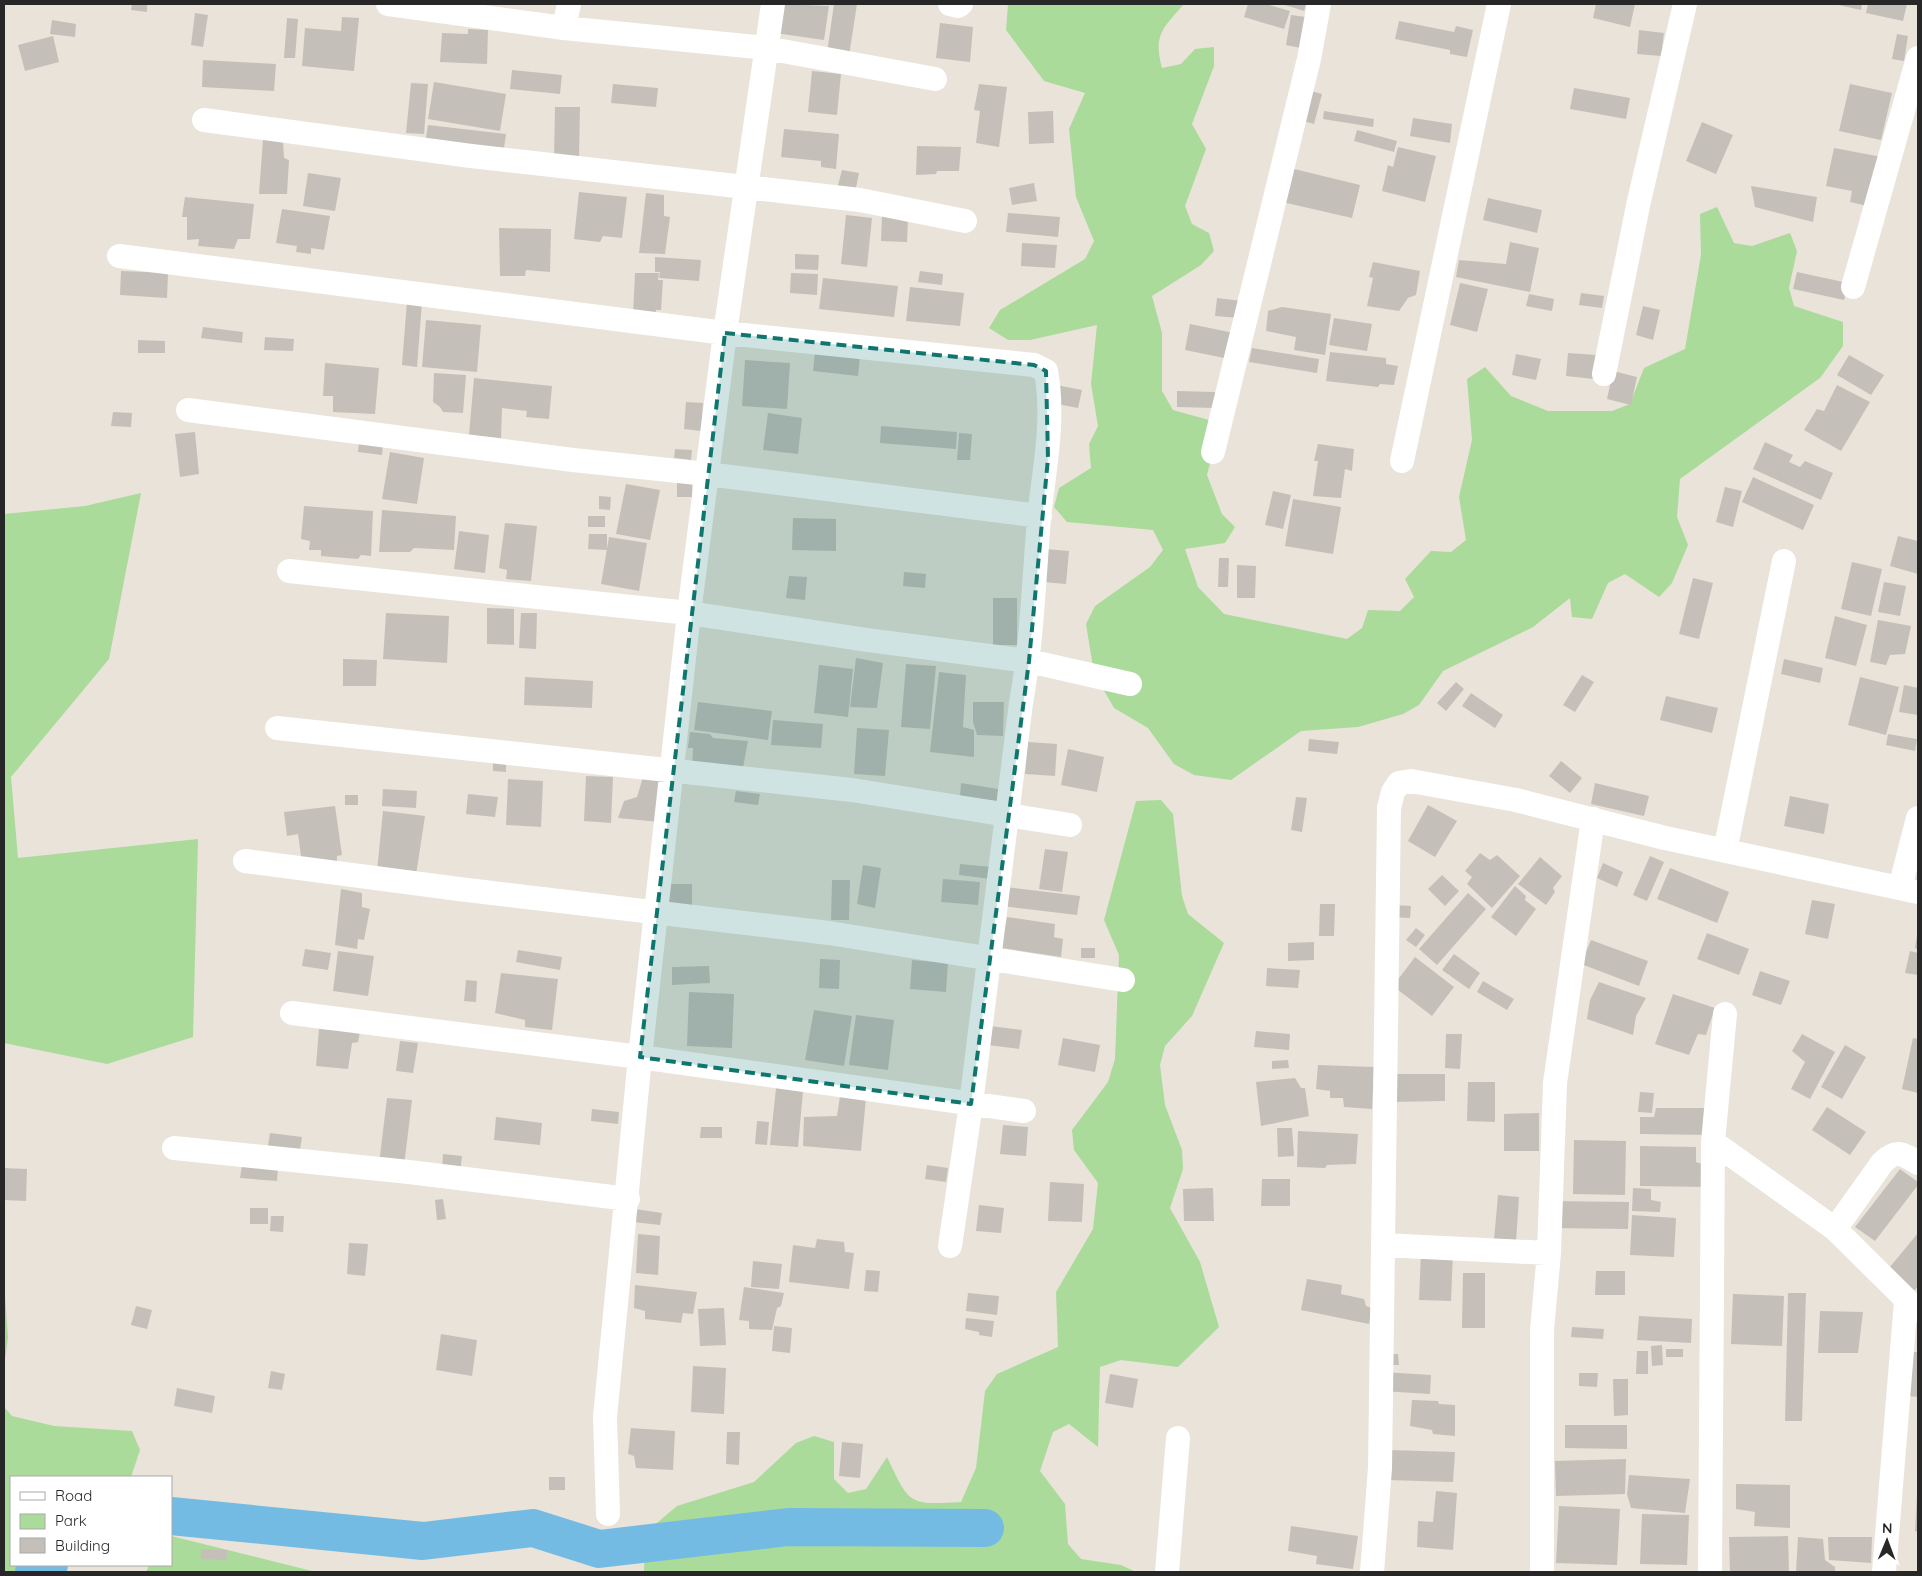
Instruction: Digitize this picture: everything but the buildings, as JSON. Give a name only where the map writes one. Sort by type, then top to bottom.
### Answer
[{"type":"street","points":[[388,4],[564,28],[766,48],[935,79]]},
{"type":"street","points":[[564,28],[569,4]]},
{"type":"street","points":[[608,1514],[605,1416],[628,1199],[640,1057],[674,771],[689,613],[725,333],[773,4]]},
{"type":"street","points":[[950,4],[958,6],[961,4]]},
{"type":"street","points":[[1213,452],[1320,4]]},
{"type":"street","points":[[1402,461],[1499,4]]},
{"type":"street","points":[[1604,374],[1638,201],[1685,4]]},
{"type":"street","points":[[1853,287],[1918,58]]},
{"type":"street","points":[[204,120],[471,156],[746,185],[860,200],[964,221]]},
{"type":"street","points":[[120,256],[725,333],[1034,365],[1046,371],[1048,384],[1048,458],[1040,516],[1029,662],[1021,703],[971,1104],[950,1246]]},
{"type":"street","points":[[188,410],[573,460],[707,474],[1040,516]]},
{"type":"street","points":[[1725,851],[1784,561]]},
{"type":"street","points":[[289,571],[689,613],[1029,662],[1130,684]]},
{"type":"street","points":[[277,728],[852,790],[1070,826]]},
{"type":"street","points":[[1372,1572],[1380,1468],[1389,808],[1392,792],[1399,783],[1412,781],[1516,800],[1725,851],[1909,890],[1918,818]]},
{"type":"street","points":[[1542,1572],[1542,1330],[1549,1254],[1555,1083],[1593,819]]},
{"type":"street","points":[[245,861],[828,933],[990,956],[1123,980]]},
{"type":"street","points":[[292,1013],[640,1057],[1024,1111]]},
{"type":"street","points":[[1710,1572],[1713,1142],[1725,1014]]},
{"type":"street","points":[[1713,1142],[1835,1229],[1912,1306],[1884,1572]]},
{"type":"street","points":[[174,1148],[400,1171],[628,1199]]},
{"type":"street","points":[[1835,1229],[1882,1163],[1890,1155],[1901,1153],[1918,1163]]},
{"type":"street","points":[[1383,1245],[1549,1254]]},
{"type":"street","points":[[1167,1572],[1178,1438]]},
{"type":"highlighted area","points":[[725,333],[1034,365],[1046,371],[1048,458],[1029,661],[971,1104],[640,1057]]},
{"type":"green space","points":[[1008,4],[1184,4],[1165,26],[1159,40],[1162,68],[1181,64],[1195,49],[1214,47],[1214,66],[1192,124],[1206,149],[1185,206],[1192,224],[1209,233],[1214,251],[1201,265],[1152,296],[1162,333],[1162,391],[1173,410],[1209,420],[1217,436],[1207,475],[1222,514],[1235,527],[1225,543],[1185,549],[1198,587],[1224,614],[1347,639],[1362,628],[1368,610],[1400,611],[1414,597],[1405,579],[1431,551],[1451,552],[1466,540],[1459,497],[1472,440],[1467,379],[1485,367],[1511,396],[1548,411],[1612,411],[1630,404],[1644,368],[1685,349],[1701,255],[1700,214],[1717,207],[1734,243],[1752,246],[1790,233],[1797,251],[1789,288],[1794,306],[1843,322],[1843,346],[1820,378],[1680,479],[1677,517],[1688,545],[1672,583],[1659,597],[1625,574],[1608,583],[1592,619],[1572,617],[1570,598],[1533,627],[1443,671],[1419,705],[1403,714],[1358,727],[1301,731],[1231,780],[1194,775],[1174,764],[1148,728],[1114,708],[1094,673],[1086,624],[1095,606],[1150,567],[1163,550],[1153,530],[1067,522],[1054,507],[1059,488],[1091,468],[1089,444],[1098,426],[1091,384],[1097,325],[1030,340],[1008,340],[989,328],[1000,310],[1085,259],[1094,241],[1076,197],[1069,129],[1085,93],[1044,81],[1006,30]]},
{"type":"green space","points":[[141,493],[109,659],[11,777],[18,858],[198,839],[193,1037],[107,1064],[4,1043],[4,514],[85,506]]},
{"type":"green space","points":[[1161,800],[1173,814],[1182,896],[1188,914],[1224,943],[1192,1016],[1165,1046],[1160,1065],[1165,1105],[1182,1150],[1183,1169],[1170,1208],[1200,1262],[1219,1327],[1178,1367],[1121,1360],[1100,1367],[1098,1447],[1069,1424],[1053,1432],[1040,1471],[1065,1504],[1068,1544],[1081,1559],[1121,1565],[1136,1572],[644,1572],[645,1533],[677,1506],[754,1482],[796,1443],[814,1436],[834,1442],[834,1479],[848,1493],[866,1489],[887,1457],[901,1485],[913,1499],[930,1503],[961,1502],[976,1468],[985,1391],[997,1374],[1058,1347],[1056,1292],[1093,1229],[1098,1183],[1074,1150],[1072,1130],[1108,1082],[1115,1059],[1119,955],[1104,920],[1136,801]]},
{"type":"green space","points":[[4,1280],[8,1338],[4,1366]]},
{"type":"green space","points":[[4,1407],[12,1416],[54,1426],[132,1431],[140,1450],[131,1476],[10,1476],[10,1566],[22,1566],[14,1572],[4,1572]]},
{"type":"green space","points":[[172,1536],[316,1572],[146,1572],[149,1566],[172,1566]]},
{"type":"waterway","points":[[172,1516],[423,1541],[533,1528],[599,1549],[788,1527],[985,1528]]},
{"type":"waterway","points":[[34,1572],[47,1566]]}]
